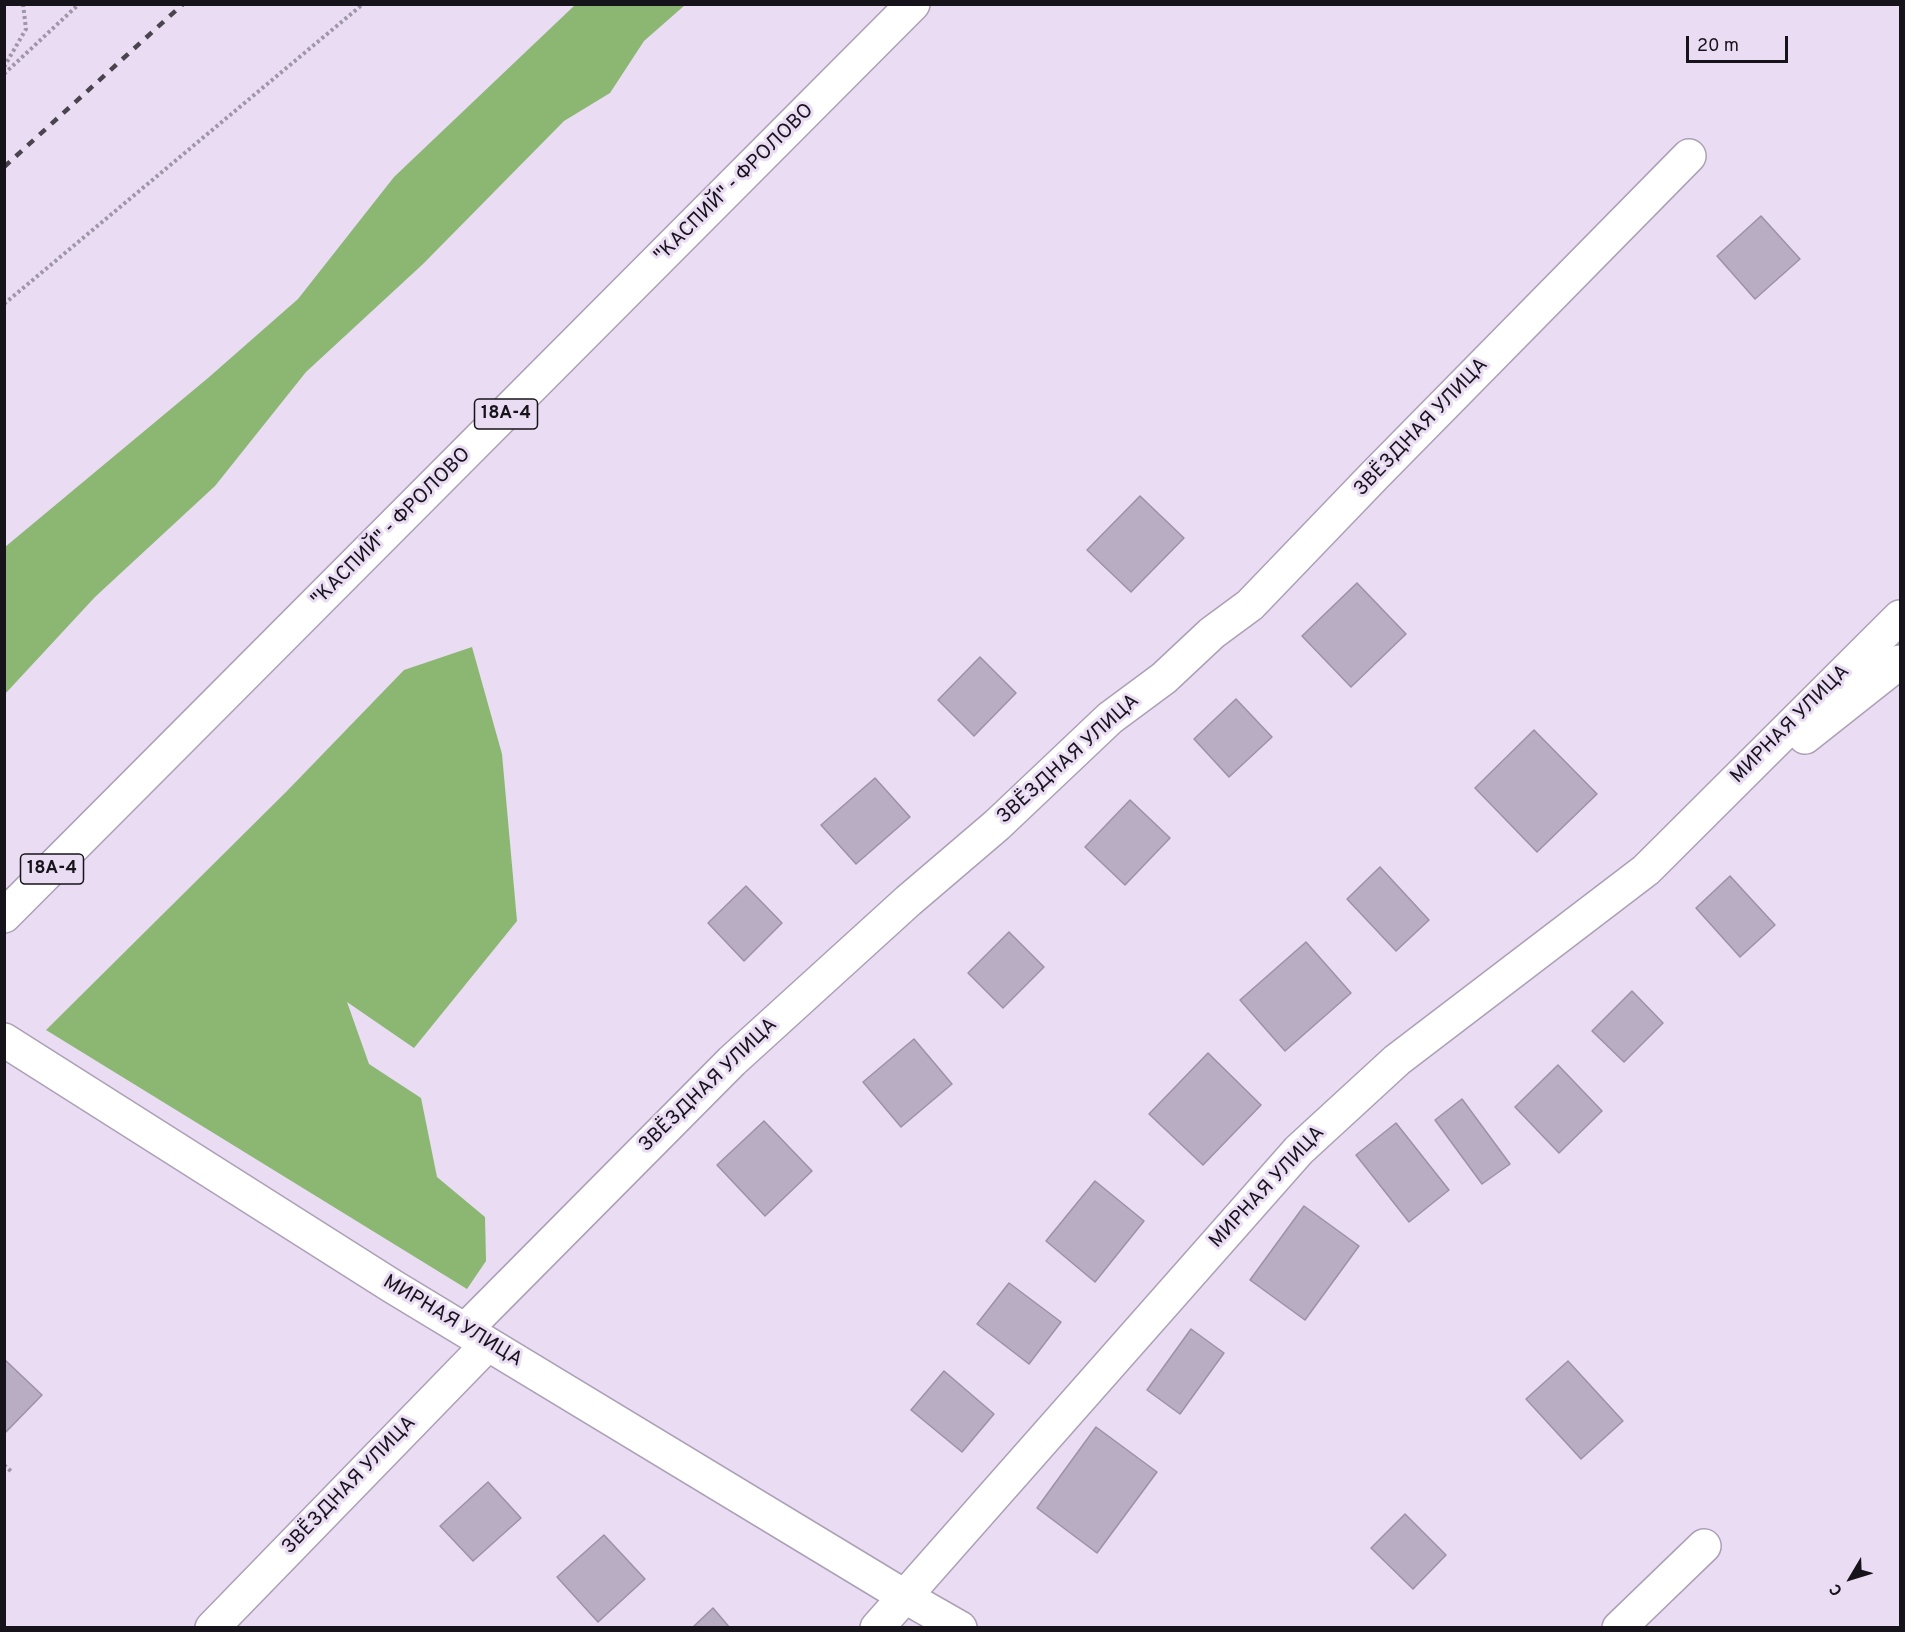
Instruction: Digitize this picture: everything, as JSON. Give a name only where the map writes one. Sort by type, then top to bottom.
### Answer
[{"type":"street","name":"\"КАСПИЙ\" - ФРОЛОВО","points":[[4,916],[913,4]]},
{"type":"street","name":"ЗВЁЗДНАЯ УЛИЦА","points":[[212,1628],[476,1337],[741,1053],[908,901],[1037,788],[1110,718],[1164,678],[1212,633],[1250,605],[1689,156]]},
{"type":"street","name":"МИРНАЯ УЛИЦА","points":[[878,1628],[1299,1150],[1397,1060],[1646,870],[1900,617]]},
{"type":"street","name":"МИРНАЯ УЛИЦА","points":[[1682,834],[1900,662]]},
{"type":"street","name":"МИРНАЯ УЛИЦА","points":[[4,1040],[476,1337],[960,1628]]},
{"type":"street","points":[[1619,1628],[1704,1546]]},
{"type":"path","points":[[4,67],[26,30],[23,4]]},
{"type":"path","points":[[4,74],[79,4]]},
{"type":"path","points":[[4,304],[363,4]]},
{"type":"path","points":[[4,1465],[12,1472]]},
{"type":"green space","points":[[575,5],[685,5],[644,41],[610,93],[564,121],[423,264],[306,372],[215,486],[95,597],[5,694],[5,547],[208,378],[298,299],[394,177]]},
{"type":"green space","points":[[472,647],[502,754],[517,921],[414,1048],[347,1002],[369,1064],[421,1098],[437,1177],[485,1217],[486,1261],[467,1289],[46,1030],[286,792],[404,670]]},
{"type":"building","points":[[1761,216],[1800,259],[1755,299],[1717,256]]},
{"type":"building","points":[[1140,496],[1184,538],[1131,592],[1087,550]]},
{"type":"building","points":[[1357,583],[1406,634],[1351,687],[1302,636]]},
{"type":"building","points":[[980,657],[1016,693],[974,736],[938,700]]},
{"type":"building","points":[[1236,699],[1272,737],[1229,777],[1194,739]]},
{"type":"building","points":[[1534,730],[1597,794],[1537,852],[1475,788]]},
{"type":"building","points":[[875,778],[910,817],[856,864],[821,825]]},
{"type":"building","points":[[1130,800],[1170,838],[1125,885],[1085,847]]},
{"type":"building","points":[[1380,867],[1429,920],[1396,951],[1347,899]]},
{"type":"building","points":[[1730,876],[1775,925],[1740,957],[1696,908]]},
{"type":"building","points":[[746,886],[782,923],[744,961],[708,923]]},
{"type":"building","points":[[1009,932],[1044,967],[1003,1008],[968,973]]},
{"type":"building","points":[[1306,942],[1351,993],[1285,1051],[1240,1000]]},
{"type":"building","points":[[1632,991],[1663,1023],[1624,1062],[1592,1031]]},
{"type":"building","points":[[914,1039],[952,1084],[901,1127],[863,1082]]},
{"type":"building","points":[[1208,1053],[1261,1105],[1203,1165],[1149,1114]]},
{"type":"building","points":[[1558,1065],[1602,1111],[1559,1153],[1515,1107]]},
{"type":"building","points":[[1462,1099],[1510,1164],[1482,1184],[1435,1120]]},
{"type":"building","points":[[764,1121],[812,1171],[765,1216],[717,1165]]},
{"type":"building","points":[[1396,1123],[1449,1190],[1409,1222],[1356,1155]]},
{"type":"building","points":[[1095,1181],[1144,1221],[1095,1282],[1046,1241]]},
{"type":"building","points":[[1304,1206],[1359,1246],[1305,1320],[1250,1280]]},
{"type":"building","points":[[1009,1283],[1061,1322],[1029,1364],[977,1324]]},
{"type":"building","points":[[1191,1329],[1224,1353],[1180,1414],[1147,1390]]},
{"type":"building","points":[[4,1359],[42,1395],[4,1434]]},
{"type":"building","points":[[1568,1361],[1623,1421],[1581,1459],[1526,1399]]},
{"type":"building","points":[[944,1371],[994,1414],[962,1452],[911,1410]]},
{"type":"building","points":[[1096,1427],[1157,1472],[1097,1553],[1037,1508]]},
{"type":"building","points":[[488,1482],[521,1518],[473,1561],[440,1526]]},
{"type":"building","points":[[1405,1514],[1446,1555],[1413,1589],[1371,1548]]},
{"type":"building","points":[[604,1535],[645,1579],[598,1622],[557,1577]]},
{"type":"building","points":[[713,1608],[730,1628],[692,1628]]},
{"type":"railway","points":[[4,167],[183,4]]}]
